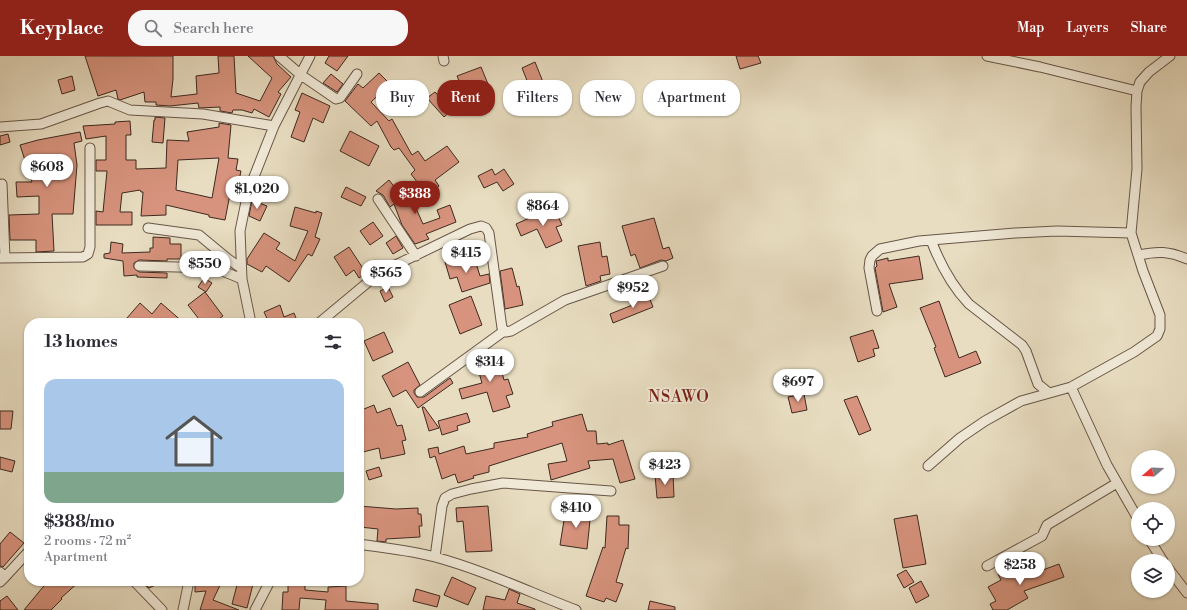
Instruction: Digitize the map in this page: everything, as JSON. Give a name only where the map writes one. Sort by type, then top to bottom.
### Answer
[{"type":"street","points":[[279,56],[301,75],[336,99],[340,98],[357,74]]},
{"type":"street","points":[[251,318],[242,278],[240,230],[248,192],[274,126],[310,56]]},
{"type":"street","points":[[987,56],[1040,67],[1137,91]]},
{"type":"street","points":[[928,466],[960,438],[985,421],[1021,401],[1071,386],[1134,352],[1159,333],[1160,315],[1143,271],[1131,233],[1137,169],[1136,107],[1137,91],[1140,82],[1149,72],[1170,56]]},
{"type":"street","points":[[0,127],[42,124],[108,101],[130,110],[203,114],[274,126]]},
{"type":"street","points":[[2,184],[2,258],[83,257],[88,254],[90,247],[90,148]]},
{"type":"street","points":[[378,199],[416,256]]},
{"type":"street","points":[[324,318],[379,273],[470,229],[480,226],[486,228],[489,233],[502,328],[504,331]]},
{"type":"street","points":[[148,228],[200,235],[241,268]]},
{"type":"street","points":[[877,311],[869,268],[872,256],[880,249],[931,240],[1015,233],[1057,231],[1131,233]]},
{"type":"street","points":[[931,240],[937,257],[964,299],[1022,345],[1026,351],[1038,384],[1049,393]]},
{"type":"street","points":[[1139,255],[1166,252],[1187,259]]},
{"type":"street","points":[[139,266],[216,268],[242,278]]},
{"type":"street","points":[[420,392],[504,331],[511,331],[569,298],[663,266]]},
{"type":"street","points":[[1071,386],[1107,465],[1131,507]]},
{"type":"street","points":[[435,557],[442,506],[445,498],[452,494],[503,483],[612,491]]},
{"type":"street","points":[[987,566],[1042,536],[1047,525],[1117,483]]},
{"type":"street","points":[[364,545],[416,552],[464,565],[576,610]]},
{"type":"street","points":[[2,577],[24,556]]},
{"type":"street","points":[[1175,577],[1187,593]]},
{"type":"street","points":[[139,586],[162,610]]},
{"type":"street","points":[[183,610],[188,586]]},
{"type":"street","points":[[255,610],[267,586]]},
{"type":"building","points":[[85,56],[173,56],[171,97],[197,94],[196,76],[219,73],[218,56],[234,56],[236,93],[260,101],[272,78],[248,56],[273,56],[277,64],[291,77],[278,92],[281,94],[269,117],[254,109],[252,113],[242,110],[233,110],[232,113],[220,111],[220,107],[199,108],[198,103],[170,106],[156,105],[156,102],[145,102],[144,92],[120,100],[118,99],[116,90],[98,96]]},
{"type":"building","points":[[329,56],[348,56],[337,71],[325,63]]},
{"type":"building","points":[[736,56],[758,56],[761,63],[740,69]]},
{"type":"building","points":[[535,62],[542,80],[527,80],[522,68]]},
{"type":"building","points":[[481,67],[486,80],[459,80],[457,76]]},
{"type":"building","points":[[379,73],[386,80],[376,80],[376,97],[371,102],[376,107],[376,116],[384,116],[389,121],[392,119],[412,155],[418,151],[425,161],[447,146],[459,162],[435,180],[439,186],[427,195],[411,174],[415,170],[399,148],[394,150],[391,147],[377,121],[371,126],[345,101],[358,84],[363,88]]},
{"type":"building","points":[[331,74],[343,84],[337,92],[323,83]]},
{"type":"building","points":[[72,76],[75,90],[62,94],[58,80]]},
{"type":"building","points":[[435,92],[437,94],[437,109],[429,100],[429,96]]},
{"type":"building","points":[[302,93],[330,106],[323,123],[313,118],[304,142],[291,137],[300,112],[295,110]]},
{"type":"building","points":[[155,117],[165,118],[163,143],[152,142]]},
{"type":"building","points":[[130,121],[131,135],[126,135],[126,160],[136,160],[136,169],[166,168],[167,140],[189,141],[187,132],[219,127],[219,123],[231,125],[228,158],[238,159],[236,170],[241,171],[238,185],[232,184],[225,220],[166,205],[166,215],[141,216],[143,192],[140,190],[122,193],[120,212],[132,212],[132,225],[96,225],[96,211],[103,212],[107,171],[96,171],[96,160],[106,160],[106,136],[86,139],[83,126],[115,124],[115,122]],"holes":[[[219,158],[212,198],[176,190],[178,160]]]},
{"type":"building","points":[[350,131],[379,146],[369,166],[340,151]]},
{"type":"building","points":[[80,132],[82,141],[74,143],[77,165],[73,214],[52,214],[54,251],[36,252],[36,240],[10,240],[9,215],[39,214],[39,196],[17,197],[16,182],[32,182],[20,145]]},
{"type":"building","points":[[8,134],[10,142],[0,145],[0,136]]},
{"type":"building","points":[[492,169],[495,175],[504,169],[514,184],[503,191],[497,182],[484,188],[478,176]]},
{"type":"building","points":[[389,180],[409,206],[414,204],[423,224],[440,218],[437,210],[450,205],[456,222],[426,234],[429,239],[415,244],[402,225],[394,204],[390,207],[383,195],[376,191]]},
{"type":"building","points":[[346,187],[366,197],[361,206],[341,197]]},
{"type":"building","points":[[252,200],[267,206],[260,221],[249,216]]},
{"type":"building","points":[[295,207],[316,213],[316,211],[322,213],[315,237],[320,239],[312,256],[308,254],[289,282],[266,266],[262,272],[247,264],[247,259],[264,233],[280,243],[276,249],[295,261],[308,231],[290,226]]},
{"type":"building","points":[[554,207],[562,225],[556,227],[562,241],[546,248],[537,229],[521,236],[516,224]]},
{"type":"building","points":[[654,218],[663,249],[669,247],[673,258],[666,261],[661,260],[640,268],[635,254],[631,256],[622,226]]},
{"type":"building","points":[[373,222],[383,236],[370,245],[360,231]]},
{"type":"building","points":[[396,236],[403,248],[393,254],[386,243]]},
{"type":"building","points":[[153,237],[170,238],[170,244],[181,244],[181,259],[167,259],[167,261],[139,260],[134,263],[134,268],[139,272],[167,273],[167,278],[137,277],[137,275],[124,276],[123,261],[104,258],[104,254],[110,253],[111,242],[123,244],[122,253],[150,252],[150,248],[153,248]]},
{"type":"building","points":[[600,242],[602,257],[607,256],[610,274],[600,276],[601,281],[586,286],[578,246]]},
{"type":"building","points":[[349,247],[366,273],[359,278],[354,270],[346,276],[334,257]]},
{"type":"building","points":[[466,255],[469,265],[476,263],[480,276],[489,274],[490,283],[462,292],[457,277],[450,279],[445,262]]},
{"type":"building","points":[[919,256],[923,279],[889,284],[897,307],[883,312],[875,268],[877,266],[876,261],[888,258],[888,261]]},
{"type":"building","points":[[512,268],[517,287],[519,286],[523,305],[505,309],[500,271]]},
{"type":"building","points":[[204,278],[212,283],[206,292],[198,287]]},
{"type":"building","points":[[388,287],[393,297],[385,302],[380,291]]},
{"type":"building","points":[[205,292],[223,316],[220,318],[198,318],[188,305]]},
{"type":"building","points":[[648,294],[653,307],[613,323],[610,314],[635,304],[633,299]]},
{"type":"building","points":[[471,296],[482,325],[460,334],[449,305]]},
{"type":"building","points":[[939,301],[959,358],[976,351],[981,363],[945,377],[934,348],[936,347],[920,308]]},
{"type":"building","points":[[140,303],[152,314],[161,303],[178,318],[127,318]]},
{"type":"building","points":[[280,305],[284,317],[294,313],[296,318],[267,318],[264,312]]},
{"type":"building","points":[[873,330],[879,348],[873,349],[875,356],[858,362],[850,337]]},
{"type":"building","points":[[384,332],[393,352],[373,361],[364,341]]},
{"type":"building","points":[[497,353],[504,380],[508,379],[513,394],[506,396],[510,407],[493,412],[487,392],[462,399],[459,389],[482,383],[475,359]]},
{"type":"building","points":[[408,362],[420,385],[414,390],[417,397],[424,397],[450,378],[453,383],[418,408],[406,390],[393,397],[382,376]]},
{"type":"building","points":[[804,394],[807,410],[792,413],[788,397]]},
{"type":"building","points":[[857,396],[871,430],[859,435],[844,400]]},
{"type":"building","points":[[374,405],[377,413],[390,408],[397,426],[402,425],[406,440],[402,441],[405,454],[381,459],[379,448],[364,452],[364,409]]},
{"type":"building","points":[[422,407],[424,407],[439,428],[429,431]]},
{"type":"building","points":[[0,411],[13,411],[11,429],[0,429]]},
{"type":"building","points":[[467,413],[470,422],[457,426],[458,430],[442,435],[438,421]]},
{"type":"building","points":[[582,414],[587,431],[596,431],[597,444],[608,443],[608,445],[623,440],[635,479],[620,483],[613,459],[588,461],[590,468],[551,480],[548,464],[567,461],[562,443],[489,466],[489,472],[473,476],[474,478],[458,483],[455,474],[442,479],[435,456],[430,458],[428,449],[438,447],[439,454],[464,446],[466,454],[494,448],[494,443],[528,437],[527,434],[553,426],[552,422]]},
{"type":"building","points":[[0,457],[15,461],[12,472],[0,469]]},
{"type":"building","points":[[379,467],[382,476],[369,480],[366,471]]},
{"type":"building","points":[[673,473],[674,497],[657,498],[655,475]]},
{"type":"building","points":[[364,506],[396,509],[418,508],[418,514],[421,514],[422,526],[419,526],[420,537],[386,539],[386,542],[377,541],[378,529],[364,527]]},
{"type":"building","points":[[488,506],[492,551],[466,552],[463,521],[457,522],[456,508]]},
{"type":"building","points":[[566,508],[591,511],[587,549],[560,545]]},
{"type":"building","points":[[917,515],[926,564],[903,568],[894,519]]},
{"type":"building","points":[[607,516],[619,516],[619,525],[629,525],[628,549],[626,548],[616,582],[623,584],[616,602],[606,598],[604,602],[586,596],[603,547],[605,548]]},
{"type":"building","points":[[10,532],[24,543],[3,567],[0,566],[0,544]]},
{"type":"building","points":[[1059,564],[1064,577],[1024,591],[1028,598],[1007,610],[993,610],[990,604],[996,601],[988,587],[1001,580],[998,574],[1014,566],[1021,578]]},
{"type":"building","points":[[906,570],[914,582],[904,588],[897,575]]},
{"type":"building","points":[[452,577],[476,588],[468,605],[444,595]]},
{"type":"building","points":[[921,581],[929,596],[916,603],[909,588]]},
{"type":"building","points":[[44,586],[74,586],[61,598],[62,599],[51,610],[24,610]]},
{"type":"building","points":[[195,586],[220,586],[213,600],[239,610],[200,610],[206,591],[195,592]]},
{"type":"building","points":[[237,586],[252,586],[247,608],[232,604]]},
{"type":"building","points":[[288,586],[305,586],[305,590],[328,592],[328,587],[346,586],[346,601],[378,604],[378,610],[325,610],[326,600],[300,598],[299,610],[282,610],[283,592],[288,592]]},
{"type":"building","points":[[416,589],[440,596],[437,607],[413,601]]},
{"type":"building","points":[[509,589],[520,594],[517,603],[535,610],[483,610],[486,596],[505,600]]},
{"type":"building","points":[[7,596],[18,610],[0,610],[0,601]]},
{"type":"building","points":[[650,601],[675,607],[675,610],[648,610]]},
{"type":"district","name":"NSAWO","points":[[679,397]]}]
